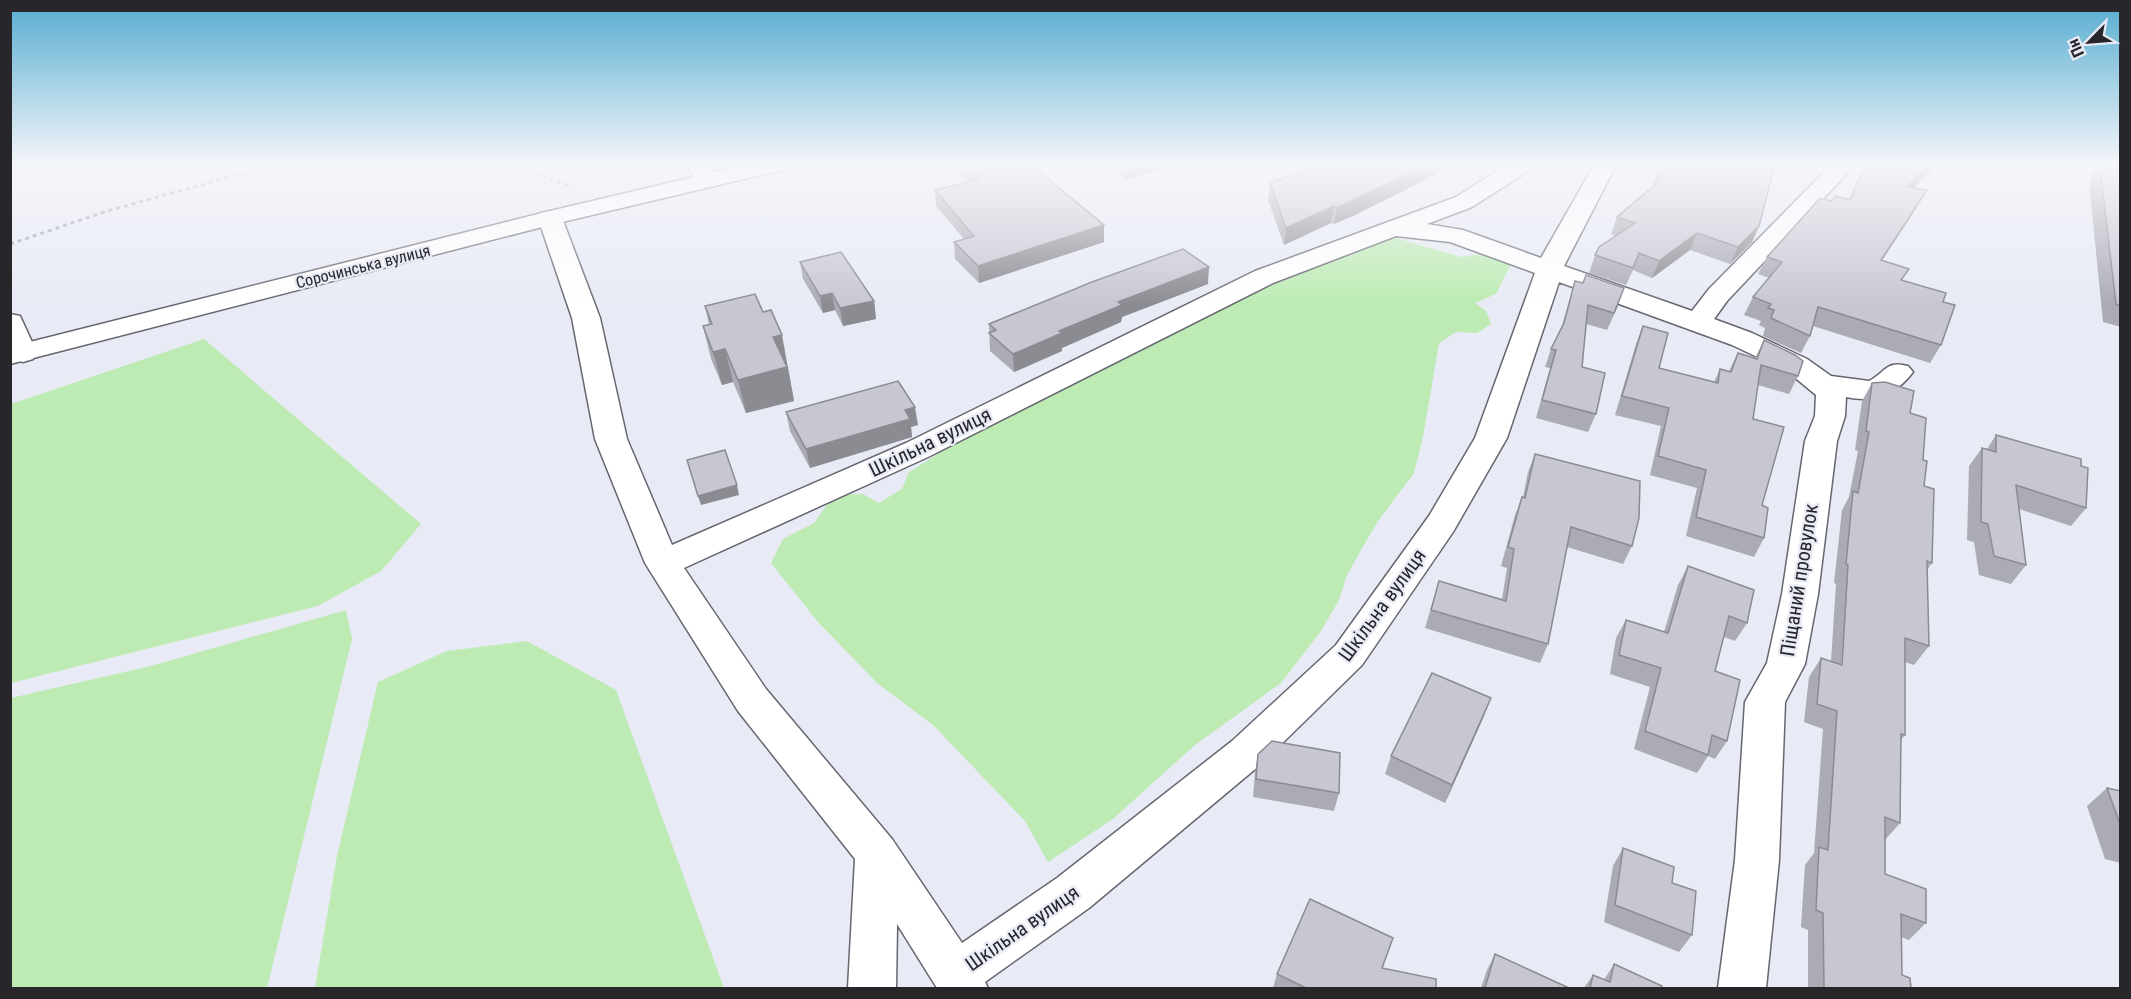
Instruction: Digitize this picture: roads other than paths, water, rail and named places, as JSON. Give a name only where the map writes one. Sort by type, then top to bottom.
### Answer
[{"type":"street","name":"Сорочинська вулиця","points":[[17,355],[576,212]]},
{"type":"street","name":"Шкільна вулиця","points":[[662,563],[917,450],[1264,277],[1437,212]]},
{"type":"street","name":"Шкільна вулиця","points":[[959,982],[1083,886],[1246,753],[1349,655],[1441,524],[1491,438],[1550,269],[1580,212]]},
{"type":"street","points":[[1697,323],[1718,295],[1799,212]]},
{"type":"street","points":[[550,218],[586,318],[611,439],[662,563],[752,700],[877,853],[959,982]]},
{"type":"street","points":[[1392,228],[1454,235],[1550,269],[1742,339],[1797,365],[1822,383],[1868,392],[1887,386],[1898,372]]},
{"type":"street","points":[[10,322],[17,355]]},
{"type":"street","name":"Піщаний провулок","points":[[1742,988],[1757,860],[1765,702],[1786,664],[1800,594],[1821,441],[1830,416],[1831,394],[1822,383]]},
{"type":"street","points":[[872,988],[877,853]]}]
